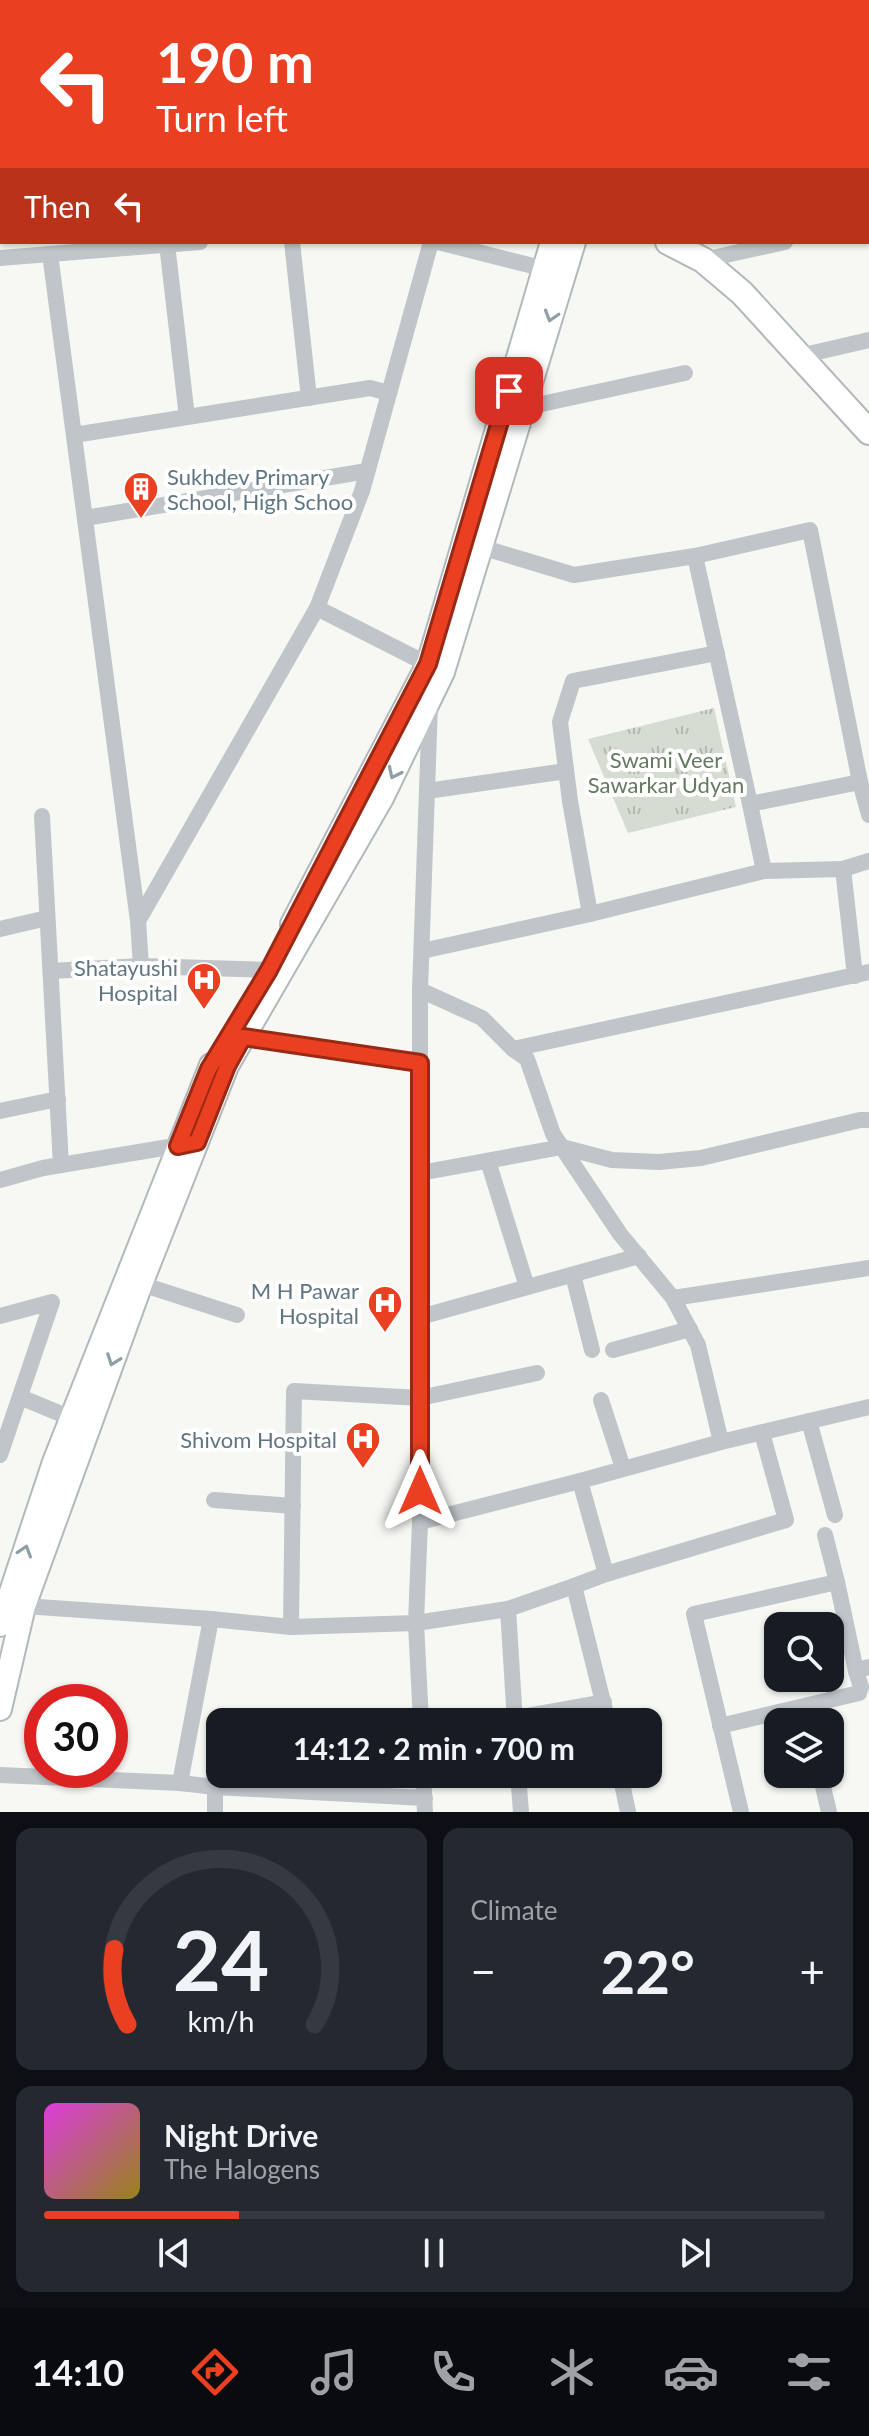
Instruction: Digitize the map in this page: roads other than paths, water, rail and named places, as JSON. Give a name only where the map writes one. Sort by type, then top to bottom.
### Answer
[{"type":"main road","points":[[0,1709],[24,1606],[141,1284],[188,1144],[209,1069],[269,970],[435,668],[481,547],[523,408],[554,272],[552,244]]},
{"type":"main road","points":[[0,1625],[71,1418],[188,1144],[243,1037],[382,798],[430,698],[435,668],[554,272],[573,244]]},
{"type":"main road","points":[[672,244],[703,260],[742,293],[869,432]]},
{"type":"street","points":[[0,258],[167,244],[187,417]]},
{"type":"street","points":[[292,244],[309,398]]},
{"type":"street","points":[[138,921],[317,608],[362,491],[430,244]]},
{"type":"street","points":[[446,244],[554,272]]},
{"type":"street","points":[[703,260],[776,244]]},
{"type":"street","points":[[50,254],[138,921],[141,966]]},
{"type":"street","points":[[800,356],[869,340]]},
{"type":"street","points":[[523,408],[685,373]]},
{"type":"street","points":[[74,435],[370,388],[389,393]]},
{"type":"street","points":[[85,518],[367,471]]},
{"type":"street","points":[[481,547],[574,575],[695,556],[810,530],[869,815]]},
{"type":"street","points":[[695,556],[764,871]]},
{"type":"street","points":[[317,608],[435,668]]},
{"type":"street","points":[[590,914],[560,722],[573,681],[717,653]]},
{"type":"street","points":[[420,1708],[416,1623],[420,1522],[420,990],[430,698]]},
{"type":"street","points":[[427,791],[566,771]]},
{"type":"street","points":[[750,804],[860,782]]},
{"type":"street","points":[[42,816],[61,1165]]},
{"type":"street","points":[[422,951],[764,871],[843,869],[869,861]]},
{"type":"street","points":[[513,1049],[862,974],[843,869]]},
{"type":"street","points":[[0,929],[47,918]]},
{"type":"street","points":[[51,971],[141,966],[269,970]]},
{"type":"street","points":[[420,990],[482,1018],[527,1059],[553,1134],[620,1234],[673,1298],[690,1329],[698,1345],[721,1442]]},
{"type":"street","points":[[243,1037],[420,1063]]},
{"type":"street","points":[[0,1111],[58,1099]]},
{"type":"street","points":[[420,1173],[562,1147],[612,1160],[701,1158],[869,1120]]},
{"type":"street","points":[[0,1180],[43,1168],[188,1144]]},
{"type":"street","points":[[488,1161],[527,1287]]},
{"type":"street","points":[[420,1317],[639,1256]]},
{"type":"street","points":[[673,1298],[869,1268]]},
{"type":"street","points":[[573,1275],[592,1350]]},
{"type":"street","points":[[141,1284],[237,1315]]},
{"type":"street","points":[[0,1316],[52,1302],[0,1455]]},
{"type":"street","points":[[613,1350],[690,1329]]},
{"type":"street","points":[[291,1627],[294,1391],[420,1398],[537,1373]]},
{"type":"street","points":[[20,1397],[71,1418]]},
{"type":"street","points":[[601,1400],[623,1468]]},
{"type":"street","points":[[420,1522],[721,1442],[869,1407]]},
{"type":"street","points":[[809,1421],[835,1515]]},
{"type":"street","points":[[24,1606],[291,1627],[416,1623],[508,1609],[606,1574],[786,1520],[762,1433]]},
{"type":"street","points":[[580,1481],[606,1574]]},
{"type":"street","points":[[214,1500],[293,1506]]},
{"type":"street","points":[[720,1726],[859,1693],[862,1669],[825,1535]]},
{"type":"street","points":[[741,1812],[694,1614],[837,1582]]},
{"type":"street","points":[[574,1586],[605,1708]]},
{"type":"street","points":[[508,1609],[514,1708]]},
{"type":"street","points":[[180,1783],[211,1619]]},
{"type":"street","points":[[574,1708],[604,1702]]},
{"type":"street","points":[[0,1775],[206,1786]]},
{"type":"street","points":[[215,1788],[215,1812]]},
{"type":"street","points":[[227,1788],[425,1805]]},
{"type":"street","points":[[519,1788],[521,1812]]},
{"type":"street","points":[[623,1788],[628,1812]]},
{"type":"street","points":[[823,1788],[829,1812]]},
{"type":"place","name":"Sukhdev Primary School, High Schoo","points":[[141,520]]},
{"type":"place","name":"Shatayushi Hospital","points":[[204,1011]]},
{"type":"place","name":"M H Pawar Hospital","points":[[385,1334]]},
{"type":"place","name":"Shivom Hospital","points":[[363,1470]]},
{"type":"park label","name":"Swami Veer Sawarkar Udyan","points":[[666,772]]}]
